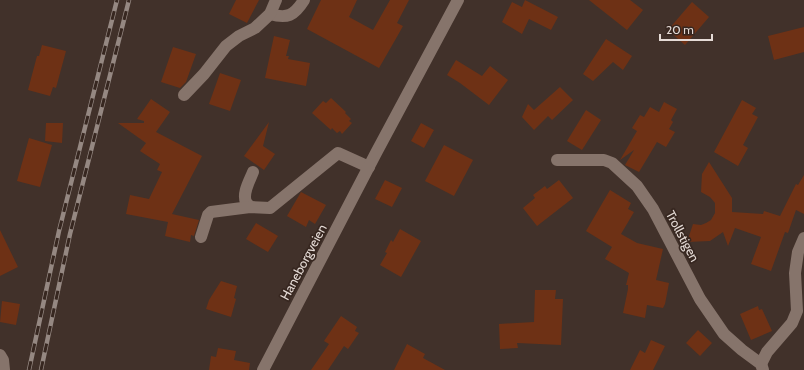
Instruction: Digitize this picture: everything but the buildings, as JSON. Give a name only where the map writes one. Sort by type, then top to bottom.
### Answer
[{"type":"street","points":[[184,95],[204,74],[226,46],[255,28],[270,14],[276,0]]},
{"type":"street","points":[[270,14],[280,17],[289,16],[294,13],[304,0]]},
{"type":"street","name":"Haneborgveien","points":[[263,370],[368,167],[458,0]]},
{"type":"street","points":[[201,237],[208,215],[211,212],[250,207],[270,208],[338,153],[368,167]]},
{"type":"street","name":"Trollstigen","points":[[557,160],[604,160],[612,163],[637,186],[653,209],[700,299],[724,334],[762,367],[767,352],[792,323],[800,311],[795,273],[798,252],[804,238]]},
{"type":"street","points":[[250,207],[246,202],[246,189],[253,172]]},
{"type":"street","points":[[0,355],[3,360],[4,370]]},
{"type":"railway","points":[[29,370],[59,231],[117,0]]},
{"type":"railway","points":[[41,370],[70,234],[129,0]]}]
